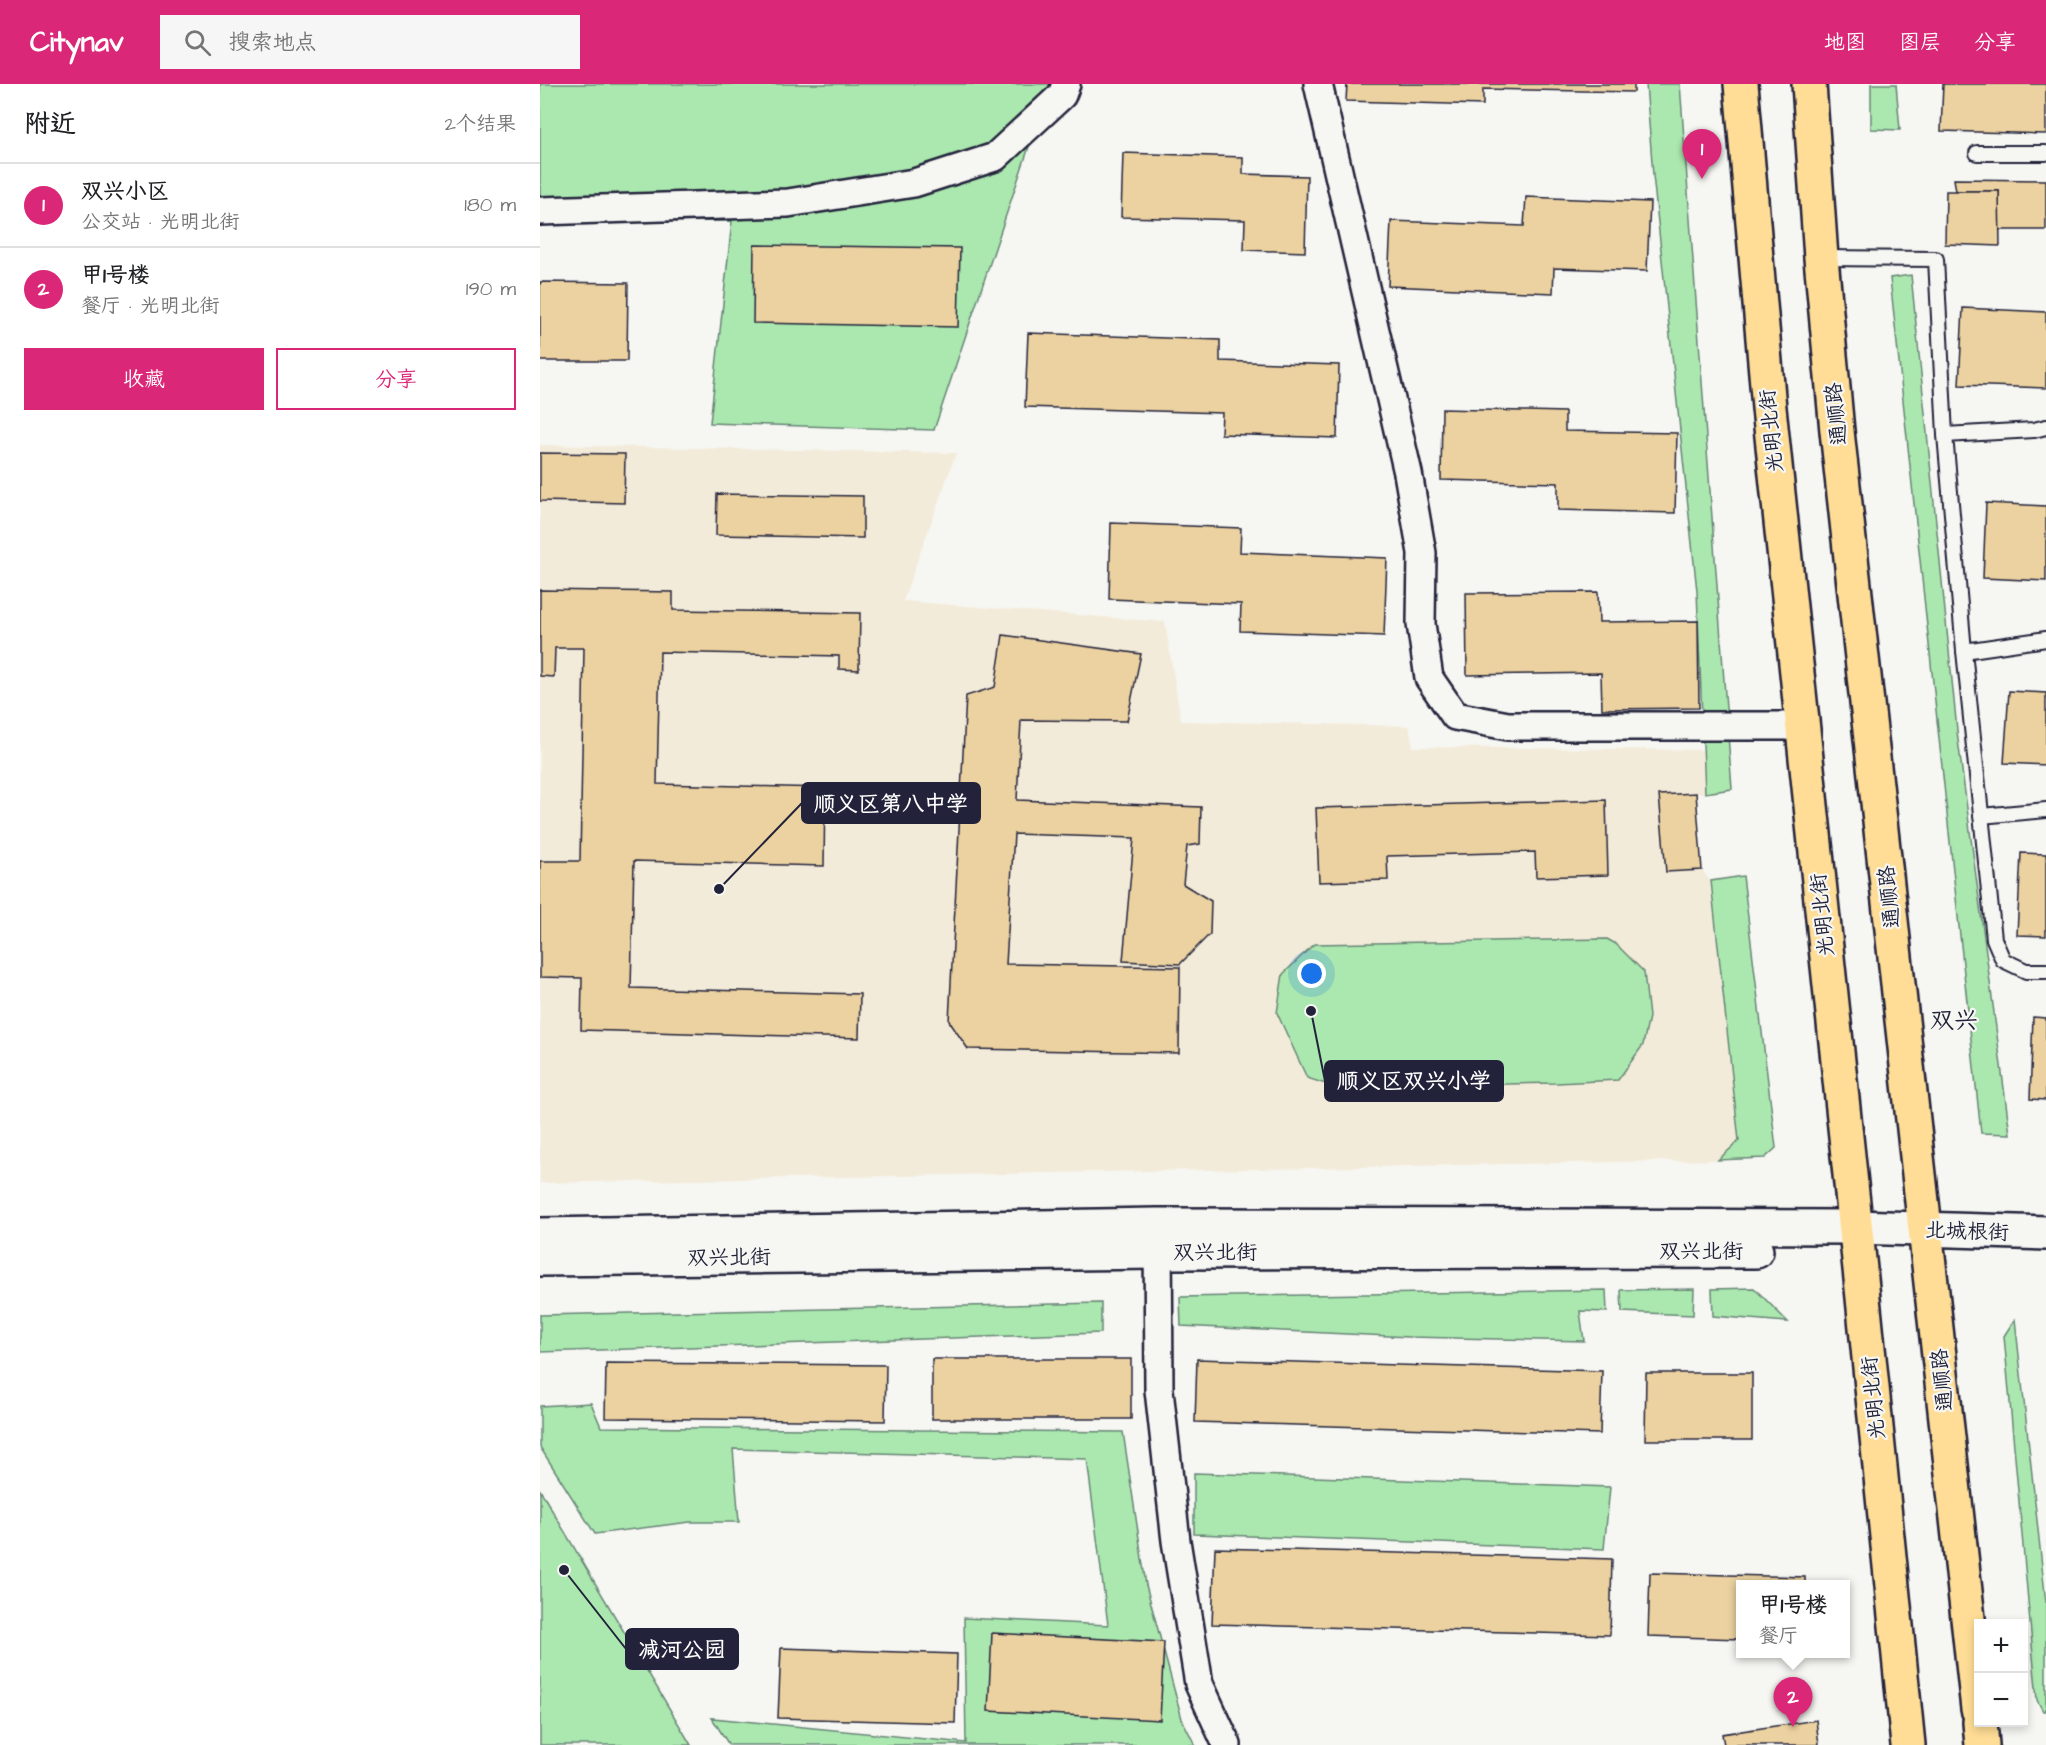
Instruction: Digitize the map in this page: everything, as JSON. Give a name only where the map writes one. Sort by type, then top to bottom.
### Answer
[{"type":"main road","name":"光明北街","points":[[1741,84],[1768,408],[1857,1238],[1908,1745]]},
{"type":"main road","name":"通顺路","points":[[1809,84],[1821,258],[1837,431],[1974,1674]]},
{"type":"main road","points":[[1980,1727],[1982,1745]]},
{"type":"street","points":[[540,211],[788,203],[914,183],[995,157],[1062,95],[1066,84]]},
{"type":"street","points":[[1318,84],[1408,473],[1422,553],[1421,624],[1429,678],[1455,716],[1508,726],[1802,726]]},
{"type":"street","name":"北城根街","points":[[1926,1240],[2046,1233]]},
{"type":"street","name":"双兴北街","points":[[540,1234],[1890,1239]]},
{"type":"street","points":[[1158,1238],[1159,1390],[1176,1541],[1199,1684],[1227,1745]]},
{"type":"street","name":"双兴北街","points":[[540,1259],[1158,1238]]},
{"type":"street","name":"北城根街","points":[[1890,1239],[1926,1240],[2046,1253]]},
{"type":"lane","points":[[1977,153],[2046,153]]},
{"type":"lane","points":[[1821,258],[1936,259],[1945,435],[1964,651],[1994,939],[2004,960],[2026,971],[2046,971]]},
{"type":"lane","points":[[1945,435],[2034,430],[2046,427]]},
{"type":"lane","points":[[1964,651],[2046,639]]},
{"type":"lane","points":[[1981,816],[2046,810]]},
{"type":"shaded area","points":[[540,445],[956,453],[903,601],[1165,622],[1181,721],[1409,726],[1413,747],[1703,750],[1705,793],[1659,795],[1666,872],[1702,870],[1710,881],[1739,1141],[1718,1160],[540,1183]]},
{"type":"green space","points":[[540,84],[1050,84],[934,430],[710,423],[732,221],[540,223]]},
{"type":"green space","points":[[1646,84],[1680,84],[1732,789],[1705,793],[1697,591],[1653,175]]},
{"type":"green space","points":[[1871,84],[1896,84],[1900,130],[1871,129]]},
{"type":"green space","points":[[1911,275],[1958,740],[2010,1134],[1981,1133],[1890,278]]},
{"type":"green space","points":[[1743,876],[1776,1148],[1765,1158],[1718,1160],[1739,1141],[1711,881]]},
{"type":"green space","points":[[1607,939],[1616,944],[1644,972],[1649,1017],[1643,1045],[1618,1080],[1335,1087],[1307,1078],[1277,1013],[1283,974],[1314,944]]},
{"type":"green space","points":[[1754,1288],[1788,1322],[1713,1316],[1712,1289]]},
{"type":"green space","points":[[1694,1289],[1693,1315],[1622,1312],[1621,1290]]},
{"type":"green space","points":[[1606,1290],[1607,1312],[1580,1311],[1584,1341],[1410,1337],[1181,1326],[1180,1297]]},
{"type":"green space","points":[[1101,1303],[1101,1333],[540,1352],[540,1315]]},
{"type":"green space","points":[[2015,1319],[2046,1603],[2046,1711],[2043,1711],[2037,1700],[2004,1336]]},
{"type":"green space","points":[[591,1403],[601,1427],[1123,1432],[1146,1585],[1182,1719],[1195,1745],[729,1745],[712,1718],[966,1743],[964,1618],[1108,1625],[1087,1459],[733,1449],[739,1522],[690,1522],[595,1534],[540,1447],[540,1406]]},
{"type":"green space","points":[[1194,1473],[1610,1487],[1604,1549],[1194,1534]]},
{"type":"green space","points":[[540,1490],[691,1745],[540,1745]]},
{"type":"building","points":[[1347,84],[1634,84],[1634,92],[1483,89],[1483,105],[1346,101]]},
{"type":"building","points":[[1943,84],[2046,84],[2046,134],[1941,131]]},
{"type":"building","points":[[1123,153],[1243,157],[1243,174],[1307,176],[1305,252],[1244,250],[1245,220],[1121,217]]},
{"type":"building","points":[[1954,179],[2046,180],[2046,230],[1999,230],[1999,191],[1956,191]]},
{"type":"building","points":[[1946,191],[1999,191],[2000,246],[1945,244]]},
{"type":"building","points":[[1526,197],[1650,202],[1647,271],[1554,268],[1553,293],[1388,286],[1391,221],[1524,226]]},
{"type":"building","points":[[754,245],[960,248],[958,327],[753,323]]},
{"type":"building","points":[[540,282],[628,283],[627,361],[540,361]]},
{"type":"building","points":[[1963,308],[2046,312],[2046,388],[1959,385]]},
{"type":"building","points":[[1028,333],[1220,340],[1220,361],[1339,365],[1337,438],[1221,434],[1222,413],[1025,407]]},
{"type":"building","points":[[1442,409],[1565,412],[1565,431],[1677,433],[1675,513],[1558,510],[1558,483],[1441,480]]},
{"type":"building","points":[[540,453],[625,454],[624,503],[540,501]]},
{"type":"building","points":[[717,494],[863,496],[863,538],[716,535]]},
{"type":"building","points":[[1986,503],[2046,506],[2046,581],[1983,578]]},
{"type":"building","points":[[1111,523],[1241,528],[1240,552],[1387,558],[1384,636],[1240,631],[1241,604],[1109,599]]},
{"type":"building","points":[[540,590],[673,592],[673,610],[860,613],[859,670],[839,669],[839,656],[660,652],[657,784],[825,788],[824,866],[634,861],[631,988],[860,994],[859,1038],[581,1030],[582,978],[540,977],[540,861],[580,861],[584,648],[555,648],[554,677],[540,676]]},
{"type":"building","points":[[1598,592],[1599,622],[1698,621],[1699,708],[1602,709],[1601,673],[1467,675],[1466,593]]},
{"type":"building","points":[[1003,635],[1141,654],[1127,721],[1021,720],[1017,800],[1201,807],[1200,844],[1187,846],[1183,884],[1211,901],[1210,934],[1180,964],[1123,961],[1134,838],[1014,834],[1006,964],[1180,967],[1179,1053],[968,1049],[949,1021],[966,696],[995,687]]},
{"type":"building","points":[[2009,691],[2046,693],[2046,765],[2004,763]]},
{"type":"building","points":[[1696,793],[1702,870],[1666,872],[1659,795]]},
{"type":"building","points":[[1606,800],[1608,875],[1536,877],[1535,852],[1387,856],[1388,880],[1319,882],[1316,808]]},
{"type":"building","points":[[2021,853],[2046,854],[2046,936],[2017,935]]},
{"type":"building","points":[[2033,1017],[2046,1018],[2046,1100],[2030,1099]]},
{"type":"building","points":[[932,1359],[1131,1359],[1131,1419],[932,1419]]},
{"type":"building","points":[[1197,1359],[1602,1371],[1600,1434],[1195,1422]]},
{"type":"building","points":[[606,1363],[886,1365],[885,1421],[605,1418]]},
{"type":"building","points":[[1646,1373],[1752,1373],[1752,1440],[1645,1440]]},
{"type":"building","points":[[1215,1548],[1612,1559],[1610,1635],[1212,1624]]},
{"type":"building","points":[[1650,1573],[1805,1577],[1805,1580],[1736,1580],[1736,1639],[1648,1636]]},
{"type":"building","points":[[992,1633],[1164,1642],[1160,1720],[988,1711]]},
{"type":"building","points":[[781,1648],[957,1654],[955,1723],[778,1718]]},
{"type":"building","points":[[1816,1720],[1819,1745],[1724,1745],[1722,1734]]},
{"type":"place","name":"双兴小区","points":[[1702,179]]},
{"type":"place","name":"顺义区第八中学","points":[[719,889]]},
{"type":"place","name":"顺义区双兴小学","points":[[1311,1011]]},
{"type":"place","name":"减河公园","points":[[564,1570]]},
{"type":"place","name":"甲1号楼","points":[[1793,1727]]},
{"type":"district","name":"双兴","points":[[1954,1020]]}]
